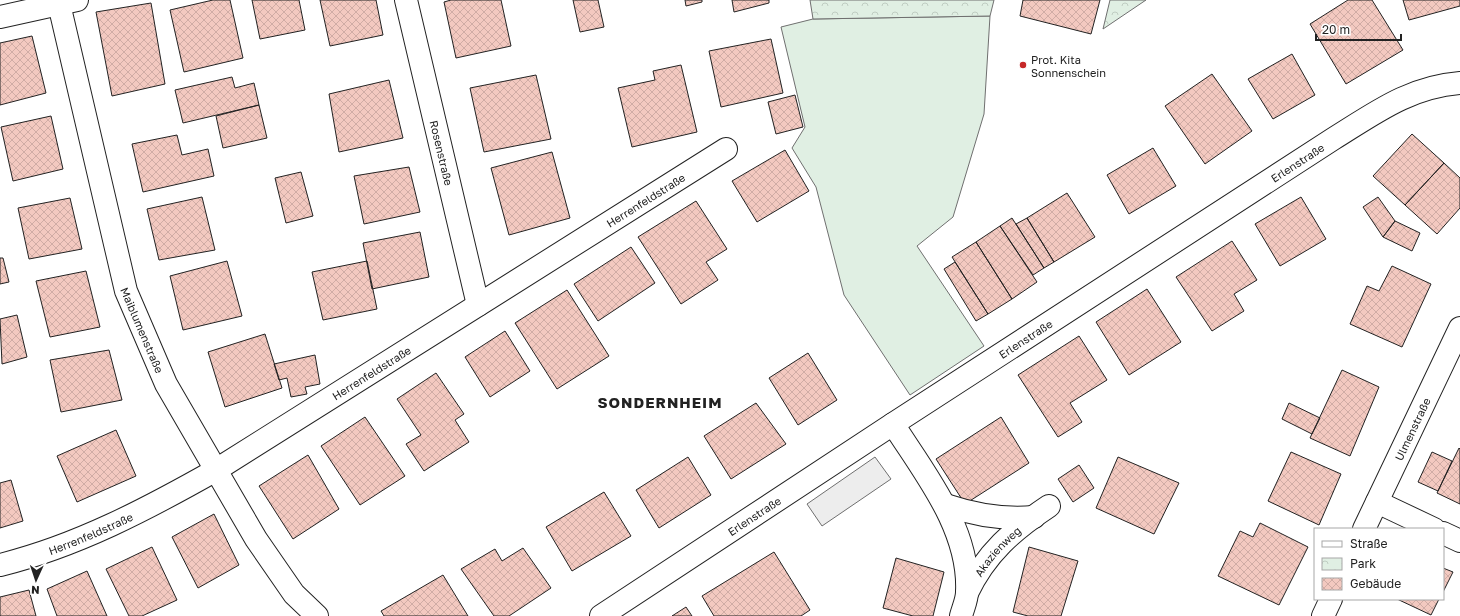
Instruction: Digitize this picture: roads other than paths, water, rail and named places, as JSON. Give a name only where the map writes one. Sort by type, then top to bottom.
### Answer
[{"type":"street","name":"Rosenstraße","points":[[406,0],[478,305]]},
{"type":"street","points":[[0,17],[68,2]]},
{"type":"street","name":"Maiblumenstraße","points":[[68,2],[126,291],[166,384],[256,539],[294,594],[317,616]]},
{"type":"street","name":"Erlenstraße","points":[[601,616],[893,424],[1333,139],[1396,100],[1438,85],[1460,83]]},
{"type":"street","name":"Herrenfeldstraße","points":[[0,565],[22,560],[94,533],[154,505],[216,470],[726,149]]},
{"type":"street","name":"Ulmenstraße","points":[[1364,528],[1460,328]]},
{"type":"street","name":"Akazienweg","points":[[893,424],[945,505],[960,546],[965,567],[967,592]]},
{"type":"street","points":[[1377,502],[1432,528]]},
{"type":"street","name":"Akazienweg","points":[[945,505],[977,514],[996,517],[1016,518],[1042,512],[994,550],[976,574],[967,592],[961,616]]},
{"type":"street","points":[[1444,533],[1460,541]]},
{"type":"street","points":[[1323,616],[1331,600]]},
{"type":"place","name":"Prot. Kita Sonnenschein","points":[[1023,65]]},
{"type":"district","name":"SONDERNHEIM","points":[[660,402]]}]
